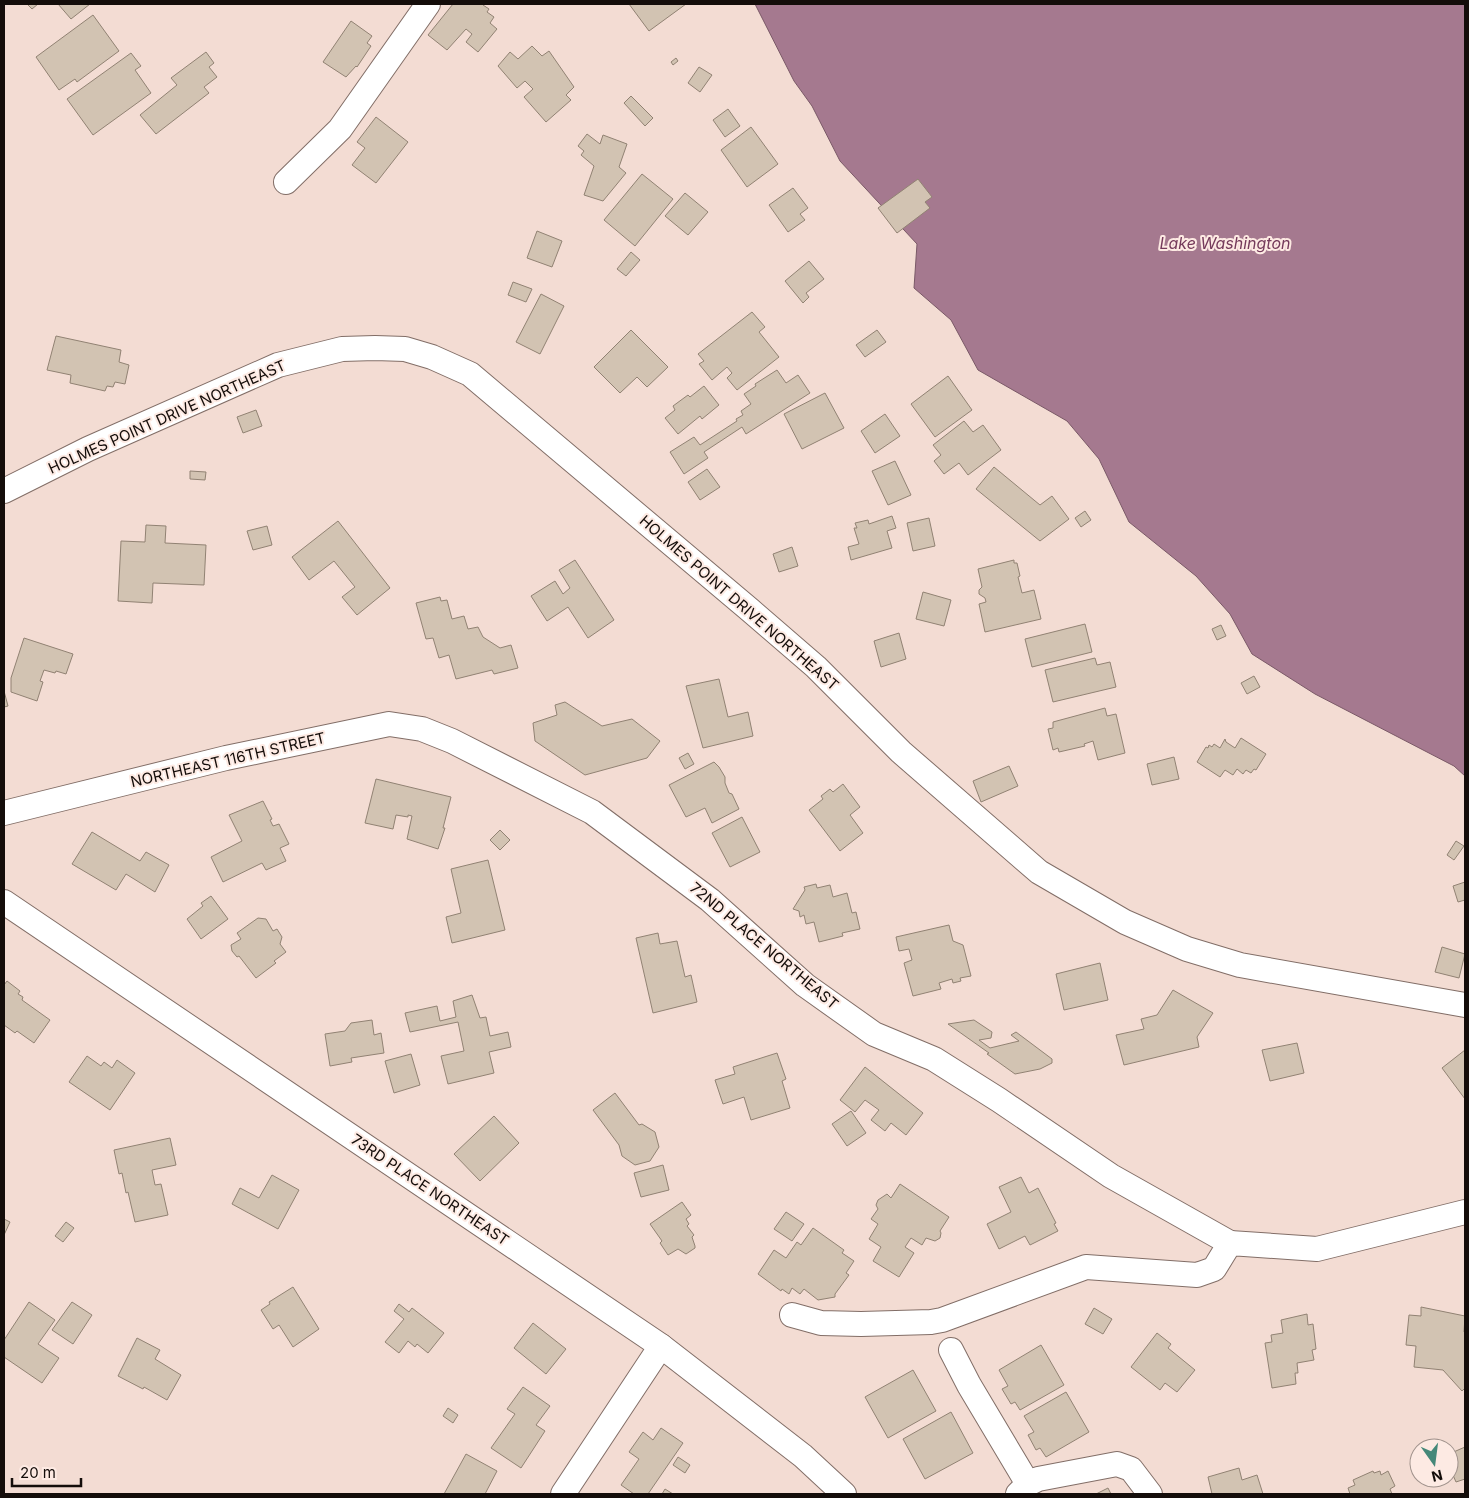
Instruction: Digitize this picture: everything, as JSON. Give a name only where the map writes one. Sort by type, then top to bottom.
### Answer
[{"type":"street","points":[[286,182],[340,129],[428,4]]},
{"type":"street","name":"HOLMES POINT DRIVE NORTHEAST","points":[[4,491],[88,449],[278,365],[342,349],[375,348],[405,350],[432,357],[470,374],[750,610],[816,667],[901,752],[1039,872],[1125,922],[1187,949],[1240,965],[1465,1005]]},
{"type":"street","name":"NORTHEAST 116TH STREET","points":[[4,813],[226,758],[389,724],[422,729],[452,741]]},
{"type":"street","name":"72ND PLACE NORTHEAST","points":[[452,741],[592,812],[710,900],[805,985],[874,1034],[934,1059],[999,1100],[1111,1176],[1230,1243]]},
{"type":"street","name":"73RD PLACE NORTHEAST","points":[[4,902],[661,1346],[802,1456],[844,1494]]},
{"type":"street","points":[[792,1315],[821,1323],[932,1322],[1086,1267],[1197,1275],[1214,1269],[1230,1243],[1317,1249],[1465,1212]]},
{"type":"street","points":[[564,1494],[661,1346]]},
{"type":"street","points":[[951,1350],[1023,1489],[1038,1479],[1117,1464],[1131,1469],[1150,1494]]},
{"type":"water","name":"Lake Washington","points":[[755,4],[1465,4],[1465,776],[1454,766],[1315,694],[1252,654],[1230,614],[1196,576],[1129,522],[1099,459],[1067,421],[978,370],[951,320],[914,288],[917,244],[840,161],[812,106],[794,81]]},
{"type":"building","points":[[27,4],[38,4],[32,9]]},
{"type":"building","points":[[58,4],[90,4],[71,19]]},
{"type":"building","points":[[453,4],[484,4],[489,9],[487,12],[494,17],[490,23],[497,29],[478,52],[466,42],[472,34],[466,29],[447,50],[428,35]]},
{"type":"building","points":[[629,4],[686,4],[649,31]]},
{"type":"building","points":[[93,15],[119,51],[77,82],[75,79],[59,90],[36,57]]},
{"type":"building","points":[[351,21],[372,36],[367,43],[371,46],[357,67],[346,77],[323,62]]},
{"type":"building","points":[[532,46],[542,56],[549,51],[574,87],[566,95],[571,100],[546,122],[524,97],[533,89],[525,81],[517,88],[498,66],[510,52],[518,59]]},
{"type":"building","points":[[206,52],[214,63],[209,67],[217,77],[204,87],[209,93],[156,134],[140,115],[177,85],[171,78]]},
{"type":"building","points":[[131,53],[141,66],[135,70],[151,93],[93,135],[67,99]]},
{"type":"building","points":[[676,58],[678,61],[673,65],[671,62]]},
{"type":"building","points":[[699,67],[712,75],[700,92],[688,83]]},
{"type":"building","points":[[631,96],[653,118],[645,126],[624,103]]},
{"type":"building","points":[[728,109],[740,126],[725,137],[713,120]]},
{"type":"building","points":[[376,117],[408,142],[376,183],[352,165],[365,148],[357,142]]},
{"type":"building","points":[[751,127],[778,164],[747,187],[721,150]]},
{"type":"building","points":[[587,134],[600,144],[603,135],[627,144],[619,167],[626,173],[603,201],[584,195],[594,166],[581,155],[584,151],[578,146]]},
{"type":"building","points":[[642,174],[673,199],[635,246],[604,220]]},
{"type":"building","points":[[918,179],[932,197],[925,202],[930,208],[897,233],[878,208]]},
{"type":"building","points":[[793,188],[808,208],[800,214],[805,220],[788,232],[769,205]]},
{"type":"building","points":[[685,193],[708,212],[688,235],[665,216]]},
{"type":"building","points":[[537,231],[562,241],[552,267],[527,258]]},
{"type":"building","points":[[631,252],[640,260],[626,276],[617,269]]},
{"type":"building","points":[[809,261],[824,279],[806,293],[809,297],[803,303],[785,281]]},
{"type":"building","points":[[513,282],[532,289],[526,302],[508,295]]},
{"type":"building","points":[[541,294],[564,306],[540,354],[516,342]]},
{"type":"building","points":[[752,312],[765,327],[759,332],[779,357],[737,390],[727,378],[732,373],[727,367],[712,380],[699,364],[704,361],[698,354]]},
{"type":"building","points":[[631,330],[668,367],[647,387],[637,377],[620,393],[594,367]]},
{"type":"building","points":[[877,330],[886,342],[865,357],[856,345]]},
{"type":"building","points":[[56,336],[121,350],[119,362],[129,365],[125,384],[115,382],[113,387],[107,386],[105,391],[70,383],[71,375],[47,370]]},
{"type":"building","points":[[777,370],[786,383],[798,375],[810,393],[746,434],[742,427],[704,452],[708,458],[684,474],[670,452],[694,437],[700,445],[737,421],[736,419],[743,415],[741,411],[751,404],[744,394],[756,386],[755,384]]},
{"type":"building","points":[[948,376],[972,410],[935,437],[911,404]]},
{"type":"building","points":[[704,386],[719,405],[702,419],[700,416],[678,434],[665,418],[675,410],[673,406],[688,395],[690,397]]},
{"type":"building","points":[[825,393],[844,428],[802,449],[784,414]]},
{"type":"building","points":[[256,410],[262,426],[243,433],[237,417]]},
{"type":"building","points":[[885,414],[900,436],[875,453],[861,431]]},
{"type":"building","points":[[964,421],[973,432],[983,425],[1001,450],[968,475],[959,463],[944,474],[934,461],[941,455],[933,445]]},
{"type":"building","points":[[895,461],[911,495],[888,505],[872,471]]},
{"type":"building","points":[[994,467],[1040,505],[1052,496],[1069,519],[1040,541],[976,489]]},
{"type":"building","points":[[707,469],[720,487],[700,500],[688,482]]},
{"type":"building","points":[[190,471],[206,472],[205,480],[190,479]]},
{"type":"building","points":[[1085,511],[1091,520],[1081,527],[1075,518]]},
{"type":"building","points":[[892,516],[896,528],[887,531],[892,548],[851,560],[848,547],[859,544],[854,528],[857,528],[855,523],[868,520],[869,524]]},
{"type":"building","points":[[929,518],[935,546],[913,551],[907,523]]},
{"type":"building","points":[[338,521],[390,588],[357,615],[342,597],[355,587],[334,561],[309,580],[292,557]]},
{"type":"building","points":[[146,525],[166,526],[165,543],[206,545],[204,585],[153,583],[152,603],[118,601],[121,541],[145,542]]},
{"type":"building","points":[[267,526],[272,545],[253,550],[247,531]]},
{"type":"building","points":[[792,547],[798,566],[779,572],[773,554]]},
{"type":"building","points":[[575,560],[614,620],[588,638],[568,607],[547,621],[531,596],[555,581],[563,594],[570,588],[559,570]]},
{"type":"building","points":[[1014,560],[1014,563],[1017,563],[1022,593],[1034,590],[1041,619],[985,632],[979,604],[986,602],[985,598],[979,594],[979,590],[982,587],[978,569]]},
{"type":"building","points":[[923,592],[951,600],[944,626],[916,619]]},
{"type":"building","points":[[440,597],[441,601],[447,600],[452,619],[464,616],[468,629],[478,627],[483,637],[500,648],[511,645],[518,668],[494,674],[492,670],[456,679],[449,655],[439,658],[433,638],[426,639],[416,603]]},
{"type":"building","points":[[1085,624],[1092,652],[1032,667],[1025,639]]},
{"type":"building","points":[[1221,625],[1226,636],[1217,640],[1212,629]]},
{"type":"building","points":[[899,633],[906,659],[881,667],[874,641]]},
{"type":"building","points":[[24,638],[73,654],[66,674],[44,670],[40,681],[43,682],[37,701],[11,692],[11,678]]},
{"type":"building","points":[[1095,658],[1097,665],[1110,662],[1116,687],[1053,702],[1045,670]]},
{"type":"building","points":[[1254,676],[1260,687],[1247,694],[1241,683]]},
{"type":"building","points":[[719,679],[728,717],[748,712],[753,736],[703,748],[686,686]]},
{"type":"building","points":[[4,691],[8,706],[4,707]]},
{"type":"building","points":[[565,702],[602,726],[632,719],[660,741],[647,758],[585,775],[535,741],[533,723],[557,715],[555,705]]},
{"type":"building","points":[[1105,708],[1107,716],[1116,714],[1125,753],[1098,760],[1093,741],[1084,744],[1085,746],[1059,752],[1058,748],[1053,750],[1048,729],[1053,728],[1053,722]]},
{"type":"building","points":[[1241,738],[1266,754],[1256,770],[1254,769],[1251,773],[1246,770],[1243,774],[1237,769],[1233,775],[1225,770],[1220,777],[1197,762],[1209,745],[1212,747],[1214,744],[1220,748],[1225,739],[1226,742],[1235,748]]},
{"type":"building","points":[[688,753],[694,764],[685,769],[679,758]]},
{"type":"building","points":[[1174,757],[1179,779],[1152,785],[1147,764]]},
{"type":"building","points":[[714,762],[725,777],[729,793],[732,794],[739,809],[712,823],[705,808],[686,817],[669,785]]},
{"type":"building","points":[[1009,766],[1018,786],[981,802],[973,781]]},
{"type":"building","points":[[376,779],[451,797],[443,828],[445,828],[438,849],[407,839],[412,816],[396,815],[393,829],[365,823]]},
{"type":"building","points":[[843,784],[860,807],[850,815],[863,833],[840,851],[809,810],[823,799],[821,796],[830,789],[833,792]]},
{"type":"building","points":[[263,801],[272,819],[270,820],[273,826],[279,824],[289,844],[280,848],[286,861],[266,870],[262,863],[223,882],[211,857],[242,841],[229,815]]},
{"type":"building","points":[[742,817],[760,852],[730,867],[712,833]]},
{"type":"building","points":[[500,830],[510,840],[500,850],[490,840]]},
{"type":"building","points":[[92,832],[140,861],[146,852],[169,865],[155,892],[126,874],[116,890],[72,864]]},
{"type":"building","points":[[1456,841],[1464,846],[1454,860],[1447,855]]},
{"type":"building","points":[[488,860],[505,930],[452,943],[446,917],[461,913],[451,869]]},
{"type":"building","points":[[1465,882],[1465,900],[1458,902],[1453,886]]},
{"type":"building","points":[[816,884],[817,888],[830,885],[833,897],[847,893],[852,913],[856,912],[860,929],[842,933],[843,936],[819,942],[814,922],[806,924],[804,915],[800,917],[799,911],[793,909],[805,890],[804,887]]},
{"type":"building","points":[[211,896],[228,919],[201,939],[187,919],[203,906],[201,903]]},
{"type":"building","points":[[258,918],[266,919],[273,931],[277,929],[282,937],[280,944],[286,952],[274,961],[276,963],[256,978],[239,956],[237,957],[232,951],[231,945],[241,939],[237,933]]},
{"type":"building","points":[[949,925],[953,941],[963,945],[971,976],[960,978],[961,981],[953,983],[952,979],[939,983],[941,989],[913,996],[904,963],[912,960],[909,949],[899,951],[896,937]]},
{"type":"building","points":[[658,933],[660,944],[677,941],[685,977],[691,975],[697,1002],[653,1013],[636,938]]},
{"type":"building","points":[[1442,947],[1465,954],[1459,978],[1435,972]]},
{"type":"building","points":[[1100,963],[1108,1000],[1064,1010],[1056,974]]},
{"type":"building","points":[[7,981],[20,991],[18,994],[23,997],[22,1000],[50,1020],[34,1043],[17,1031],[15,1033],[4,1025],[4,985]]},
{"type":"building","points":[[1173,990],[1213,1013],[1197,1037],[1199,1047],[1124,1065],[1116,1035],[1144,1029],[1141,1019],[1157,1015]]},
{"type":"building","points":[[472,995],[480,1018],[486,1017],[490,1036],[508,1032],[511,1047],[489,1052],[494,1073],[448,1084],[441,1056],[464,1051],[458,1022],[410,1032],[405,1013],[437,1006],[440,1021],[456,1017],[453,1001]]},
{"type":"building","points":[[372,1020],[374,1035],[381,1033],[384,1053],[351,1058],[352,1062],[330,1066],[325,1034],[345,1031],[351,1023]]},
{"type":"building","points":[[974,1020],[992,1032],[991,1038],[979,1040],[990,1048],[1019,1041],[1011,1035],[1016,1032],[1052,1059],[1052,1063],[1040,1069],[1015,1074],[948,1024]]},
{"type":"building","points":[[1297,1043],[1304,1073],[1270,1081],[1262,1050]]},
{"type":"building","points":[[1465,1050],[1465,1099],[1442,1068]]},
{"type":"building","points":[[777,1053],[786,1079],[782,1081],[790,1108],[751,1120],[744,1097],[723,1104],[715,1080],[735,1074],[733,1067]]},
{"type":"building","points":[[411,1054],[420,1085],[394,1093],[385,1061]]},
{"type":"building","points":[[87,1056],[101,1066],[104,1062],[112,1068],[117,1060],[135,1073],[110,1110],[69,1082]]},
{"type":"building","points":[[865,1067],[923,1113],[906,1135],[891,1123],[885,1131],[871,1120],[879,1110],[865,1100],[855,1112],[840,1100]]},
{"type":"building","points":[[615,1093],[639,1125],[642,1124],[655,1132],[659,1147],[650,1161],[635,1165],[622,1156],[619,1145],[593,1110]]},
{"type":"building","points":[[851,1111],[866,1133],[847,1146],[832,1124]]},
{"type":"building","points":[[494,1116],[519,1143],[480,1181],[454,1154]]},
{"type":"building","points":[[170,1138],[176,1165],[152,1170],[155,1185],[161,1184],[168,1215],[135,1222],[122,1173],[119,1174],[114,1150]]},
{"type":"building","points":[[663,1165],[669,1190],[641,1197],[634,1173]]},
{"type":"building","points":[[272,1175],[299,1190],[278,1229],[232,1204],[240,1188],[259,1198]]},
{"type":"building","points":[[1021,1177],[1029,1193],[1038,1188],[1056,1223],[1054,1224],[1058,1231],[1030,1245],[1025,1236],[999,1249],[987,1224],[1011,1212],[999,1187]]},
{"type":"building","points":[[900,1184],[949,1217],[940,1231],[940,1238],[935,1241],[926,1238],[922,1245],[911,1238],[905,1247],[914,1253],[899,1277],[873,1261],[881,1247],[869,1239],[878,1224],[871,1219],[878,1209],[876,1205],[878,1200],[887,1194],[891,1198]]},
{"type":"building","points":[[682,1202],[691,1215],[686,1219],[689,1224],[687,1226],[694,1235],[692,1237],[695,1248],[686,1254],[678,1249],[668,1255],[660,1243],[662,1241],[650,1224]]},
{"type":"building","points":[[786,1212],[804,1224],[792,1241],[774,1229]]},
{"type":"building","points":[[4,1219],[10,1222],[4,1235]]},
{"type":"building","points":[[66,1222],[74,1228],[63,1242],[55,1236]]},
{"type":"building","points":[[813,1228],[844,1250],[842,1253],[854,1261],[846,1273],[849,1275],[835,1294],[835,1297],[818,1300],[804,1289],[800,1294],[792,1288],[789,1294],[782,1289],[781,1291],[758,1274],[774,1250],[786,1258],[797,1242],[801,1245]]},
{"type":"building","points":[[293,1287],[319,1329],[293,1347],[279,1325],[273,1329],[261,1310],[270,1304],[269,1302]]},
{"type":"building","points":[[29,1302],[55,1320],[38,1344],[59,1358],[42,1383],[4,1357],[4,1340]]},
{"type":"building","points":[[72,1302],[92,1315],[73,1344],[52,1330]]},
{"type":"building","points":[[399,1304],[409,1312],[412,1308],[444,1333],[428,1353],[417,1344],[415,1347],[408,1341],[399,1353],[385,1342],[404,1319],[394,1311]]},
{"type":"building","points":[[1421,1307],[1465,1316],[1465,1388],[1462,1391],[1443,1370],[1414,1367],[1416,1346],[1406,1345],[1409,1315],[1421,1316]]},
{"type":"building","points":[[1094,1308],[1112,1319],[1103,1334],[1085,1324]]},
{"type":"building","points":[[1307,1314],[1308,1325],[1313,1324],[1316,1349],[1312,1350],[1314,1360],[1297,1363],[1298,1373],[1295,1373],[1296,1384],[1272,1388],[1265,1343],[1272,1342],[1271,1335],[1283,1333],[1281,1320]]},
{"type":"building","points":[[533,1323],[566,1349],[546,1374],[514,1348]]},
{"type":"building","points":[[1157,1333],[1171,1344],[1168,1348],[1195,1370],[1177,1392],[1165,1383],[1160,1390],[1131,1367]]},
{"type":"building","points":[[137,1338],[160,1350],[155,1359],[181,1375],[167,1400],[144,1387],[143,1389],[118,1376]]},
{"type":"building","points":[[1041,1345],[1064,1385],[1020,1410],[1015,1402],[1011,1404],[1002,1389],[1008,1386],[999,1370]]},
{"type":"building","points":[[913,1370],[936,1411],[888,1438],[865,1397]]},
{"type":"building","points":[[523,1387],[550,1406],[536,1425],[545,1431],[521,1468],[491,1448],[515,1414],[507,1409]]},
{"type":"building","points":[[1066,1392],[1089,1432],[1046,1457],[1040,1448],[1036,1450],[1028,1435],[1034,1432],[1024,1416]]},
{"type":"building","points":[[448,1408],[458,1415],[453,1423],[443,1416]]},
{"type":"building","points":[[951,1412],[973,1453],[925,1479],[903,1439]]},
{"type":"building","points":[[661,1428],[683,1443],[648,1494],[634,1494],[621,1485],[639,1459],[629,1452],[643,1432],[653,1440]]},
{"type":"building","points":[[1465,1447],[1465,1479],[1459,1481],[1459,1450]]},
{"type":"building","points":[[466,1454],[497,1471],[485,1494],[444,1494]]},
{"type":"building","points":[[678,1457],[690,1465],[685,1473],[673,1465]]},
{"type":"building","points":[[1239,1468],[1242,1480],[1257,1475],[1263,1494],[1212,1494],[1208,1477]]},
{"type":"building","points":[[1373,1471],[1374,1473],[1380,1471],[1381,1475],[1388,1471],[1395,1486],[1390,1489],[1392,1494],[1350,1494],[1348,1488],[1355,1485],[1353,1480]]},
{"type":"building","points":[[1108,1488],[1111,1494],[1096,1494]]},
{"type":"building","points":[[665,1489],[673,1494],[662,1494]]}]
